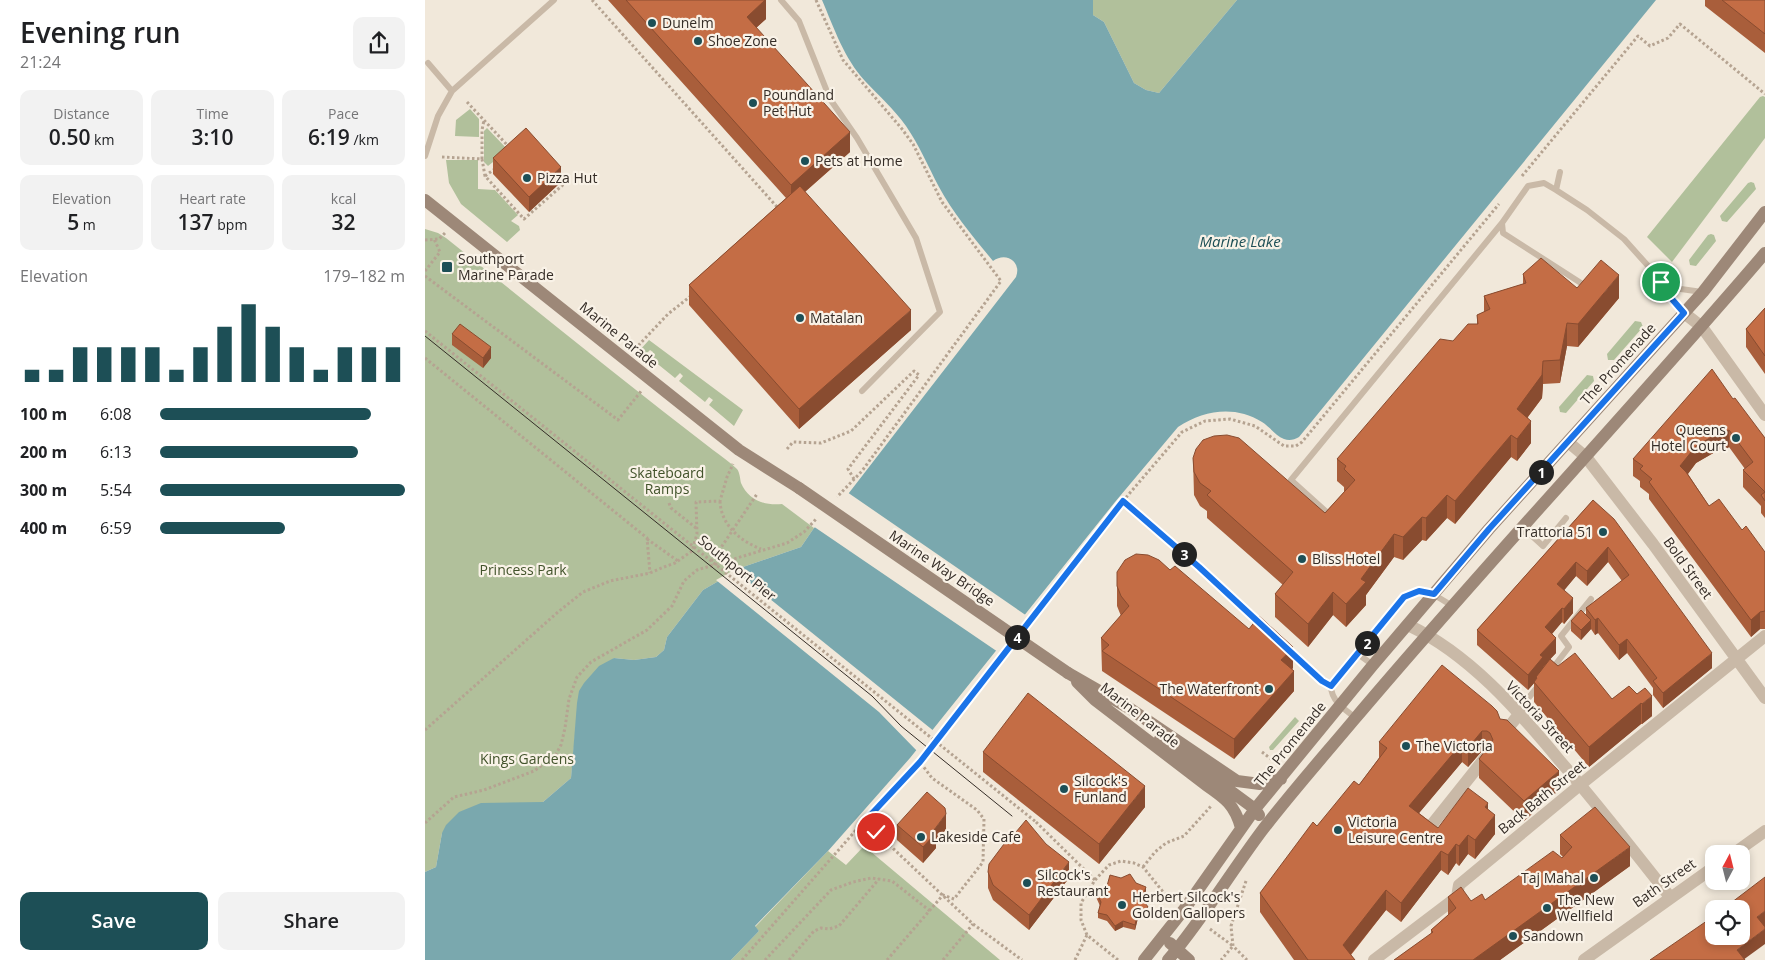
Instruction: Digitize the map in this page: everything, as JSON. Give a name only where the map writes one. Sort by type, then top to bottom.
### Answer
[{"type":"main road","name":"Marine Parade","points":[[425,200],[739,450],[799,488]]},
{"type":"main road","name":"The Promenade","points":[[1144,960],[1186,907],[1281,773],[1489,529],[1703,292],[1765,212]]},
{"type":"main road","points":[[1168,960],[1199,922],[1263,825],[1507,544],[1635,402],[1765,253]]},
{"type":"main road","points":[[1620,384],[1635,402]]},
{"type":"main road","name":"Marine Way Bridge","points":[[799,488],[1068,673]]},
{"type":"main road","points":[[1489,529],[1507,544]]},
{"type":"main road","name":"Marine Parade","points":[[1068,673],[1129,708],[1237,781],[1260,784],[1281,773]]},
{"type":"main road","name":"Marine Parade","points":[[1068,673],[1095,700],[1224,797],[1235,809],[1241,828]]},
{"type":"main road","name":"Marine Parade","points":[[1129,708],[1149,731],[1255,809]]},
{"type":"main road","points":[[1255,809],[1263,825]]},
{"type":"main road","points":[[1241,828],[1263,825]]},
{"type":"main road","points":[[1163,937],[1189,960]]},
{"type":"street","points":[[1684,313],[1702,326],[1765,415]]},
{"type":"street","points":[[1568,442],[1586,457]]},
{"type":"street","name":"Bold Street","points":[[1586,457],[1653,544],[1765,698]]},
{"type":"street","name":"Victoria Street","points":[[1408,625],[1429,635],[1454,652],[1519,712],[1670,897]]},
{"type":"street","name":"Back Bath Street","points":[[1374,960],[1457,897],[1459,885],[1765,636]]},
{"type":"street","points":[[1505,732],[1519,712]]},
{"type":"street","points":[[1429,827],[1485,758]]},
{"type":"street","points":[[1746,845],[1765,831]]},
{"type":"street","name":"Bath Street","points":[[1584,960],[1705,873]]},
{"type":"lane","points":[[425,156],[438,116],[452,91],[554,0]]},
{"type":"lane","points":[[781,0],[799,20],[830,99],[857,138],[917,238],[940,312],[862,391]]},
{"type":"lane","points":[[428,63],[452,91]]},
{"type":"lane","points":[[1556,190],[1560,172]]},
{"type":"lane","points":[[1331,516],[1291,480],[1502,223],[1528,186],[1544,183],[1587,210],[1624,238],[1667,287],[1671,298],[1684,313]]},
{"type":"lane","points":[[1502,223],[1503,233],[1585,285]]},
{"type":"lane","points":[[1667,287],[1703,292]]},
{"type":"lane","points":[[1522,527],[1543,546],[1566,518]]},
{"type":"lane","points":[[1356,718],[1340,706],[1331,694],[1331,686],[1404,597],[1419,591],[1434,594],[1452,607]]},
{"type":"lane","points":[[1547,676],[1569,647],[1561,636],[1591,599]]},
{"type":"lane","points":[[1358,654],[1373,665]]},
{"type":"lane","points":[[1519,712],[1541,683]]},
{"type":"path","points":[[592,0],[780,209]]},
{"type":"path","points":[[815,0],[843,60],[913,144],[942,202],[1001,281],[862,471],[835,499]]},
{"type":"path","points":[[1519,180],[1638,36],[1650,46],[1668,38],[1680,24],[1765,94]]},
{"type":"path","points":[[467,102],[512,150],[518,145]]},
{"type":"path","points":[[484,119],[482,159],[485,176],[524,219],[565,183],[558,176]]},
{"type":"path","points":[[442,157],[482,159]]},
{"type":"path","points":[[485,176],[499,164]]},
{"type":"path","points":[[1021,632],[1123,501],[1182,432],[1205,421],[1224,419],[1243,422],[1266,433],[1284,446],[1296,446],[1302,442],[1500,203]]},
{"type":"path","points":[[425,240],[439,239],[445,232]]},
{"type":"path","points":[[425,271],[440,252],[434,239]]},
{"type":"path","points":[[425,276],[618,420],[642,390]]},
{"type":"path","points":[[639,345],[668,314],[696,291]]},
{"type":"path","name":"Southport Pier","points":[[425,331],[1036,822],[1095,880]]},
{"type":"path","points":[[425,358],[678,561]]},
{"type":"path","points":[[787,449],[793,442],[821,443],[851,431],[914,371],[919,375],[848,469],[854,479]]},
{"type":"path","points":[[733,464],[727,477],[721,501],[724,519],[735,534],[762,550]]},
{"type":"path","points":[[711,561],[757,494]]},
{"type":"path","points":[[425,730],[583,592],[610,581],[650,573],[678,561],[692,551],[697,534],[695,502],[721,501]]},
{"type":"path","points":[[1123,501],[1261,624]]},
{"type":"path","points":[[669,502],[671,508],[696,528]]},
{"type":"path","points":[[425,823],[454,797],[484,790],[534,771],[555,756],[561,744],[569,699],[577,677],[591,662],[647,630],[672,606],[684,581],[697,570],[787,543],[803,532],[822,512]]},
{"type":"path","points":[[647,538],[650,573]]},
{"type":"path","points":[[743,960],[864,822],[920,762],[1010,647]]},
{"type":"path","points":[[1289,650],[1322,681],[1331,686]]},
{"type":"path","points":[[1262,752],[1281,773]]},
{"type":"path","points":[[920,762],[932,778],[977,810],[984,819],[983,862],[954,899],[943,895]]},
{"type":"path","points":[[1118,960],[1087,935],[1081,920],[1081,903],[1095,880],[1109,865],[1121,861],[1143,867],[1155,852],[1166,843],[1184,836],[1210,806],[1214,804]]},
{"type":"path","points":[[864,822],[973,924],[1022,960]]},
{"type":"path","points":[[1247,960],[1233,946],[1231,926],[1243,886],[1249,875]]},
{"type":"path","points":[[765,960],[831,890],[871,878],[892,881],[930,911]]},
{"type":"path","points":[[789,960],[814,931],[821,928],[829,929],[839,926],[879,879]]},
{"type":"path","points":[[887,960],[943,895]]},
{"type":"path","points":[[943,960],[973,924]]},
{"type":"path","points":[[1075,960],[1087,935]]},
{"type":"green space","points":[[1093,0],[1237,0],[1159,93],[1146,90],[1134,83],[1104,22],[1093,15]]},
{"type":"green space","points":[[1760,97],[1765,97],[1765,138],[1672,262],[1647,237]]},
{"type":"green space","points":[[470,109],[479,119],[479,137],[455,136],[456,120]]},
{"type":"green space","points":[[487,128],[508,150],[488,166],[484,162],[484,131]]},
{"type":"green space","points":[[446,160],[478,160],[478,189],[495,190],[518,215],[511,221],[519,226],[520,230],[507,242],[461,204],[449,183]]},
{"type":"green space","points":[[1748,183],[1754,183],[1756,189],[1727,222],[1722,221],[1720,216]]},
{"type":"green space","points":[[425,229],[446,238],[731,464],[737,469],[744,489],[753,498],[763,503],[782,504],[814,528],[801,547],[743,567],[703,590],[667,637],[664,650],[656,657],[634,660],[614,658],[576,725],[571,778],[543,802],[442,833],[436,867],[425,872]]},
{"type":"green space","points":[[1708,235],[1714,235],[1716,241],[1696,266],[1690,265],[1689,260]]},
{"type":"green space","points":[[1635,321],[1641,322],[1643,327],[1614,360],[1608,360],[1607,354]]},
{"type":"green space","points":[[649,340],[743,410],[734,426],[709,405],[713,400],[709,397],[705,402],[679,381],[683,376],[680,373],[675,378],[649,357],[653,352],[650,350],[644,356],[639,351]]},
{"type":"green space","points":[[1587,375],[1593,376],[1594,381],[1566,413],[1560,412],[1559,407]]},
{"type":"green space","points":[[1295,717],[1299,721],[1273,750],[1270,750],[1269,747]]},
{"type":"green space","points":[[864,846],[1000,960],[731,960],[759,931],[755,927],[828,851],[846,865]]},
{"type":"water","name":"Marine Lake","points":[[822,0],[1093,0],[1093,15],[1104,22],[1134,83],[1146,90],[1159,93],[1237,0],[1656,0],[1299,437],[1291,440],[1284,439],[1262,422],[1252,417],[1230,412],[1209,413],[1178,427],[1115,502],[910,758],[828,851],[755,926],[759,931],[731,960],[425,960],[425,872],[436,867],[442,833],[446,825],[459,812],[481,803],[543,802],[571,778],[579,691],[599,666],[614,658],[634,660],[656,657],[664,650],[667,637],[703,590],[743,567],[801,547],[814,528],[835,511],[1016,277],[1017,267],[1015,263],[1003,257],[993,261],[957,216],[906,126],[851,63]]},
{"type":"pier","points":[[847,492],[1027,616],[998,652],[813,526],[833,510]]},
{"type":"pier","points":[[734,570],[935,732],[918,752],[879,712],[716,580]]},
{"type":"building","points":[[626,0],[765,0],[747,17],[850,132],[791,185]]},
{"type":"building","points":[[1722,0],[1765,0],[1765,34]]},
{"type":"building","points":[[526,128],[561,167],[529,197],[493,158]]},
{"type":"building","name":"Matalan","points":[[800,186],[911,310],[799,409],[689,285]]},
{"type":"building","points":[[1541,258],[1577,288],[1601,260],[1619,275],[1578,324],[1567,323],[1560,360],[1543,361],[1542,375],[1517,409],[1531,421],[1517,439],[1511,435],[1455,501],[1447,495],[1426,518],[1422,517],[1403,537],[1394,534],[1361,579],[1366,582],[1346,604],[1333,592],[1308,624],[1275,594],[1293,572],[1207,495],[1211,491],[1200,483],[1194,472],[1193,458],[1196,449],[1203,440],[1214,436],[1227,435],[1239,438],[1325,513],[1355,480],[1344,469],[1346,466],[1337,459],[1440,339],[1453,341],[1468,324],[1478,324],[1477,315],[1490,309],[1484,296],[1526,283],[1523,274]]},
{"type":"building","points":[[1765,308],[1765,356],[1746,329]]},
{"type":"building","points":[[460,324],[491,347],[483,358],[452,334]]},
{"type":"building","points":[[1712,369],[1733,399],[1735,398],[1765,438],[1765,492],[1743,470],[1753,462],[1729,430],[1723,433],[1722,431],[1696,446],[1680,466],[1709,506],[1719,499],[1742,530],[1746,526],[1765,552],[1765,611],[1760,612],[1751,620],[1649,482],[1652,479],[1640,469],[1643,466],[1633,459]]},
{"type":"building","points":[[1765,492],[1765,501],[1761,495]]},
{"type":"building","points":[[1593,500],[1614,519],[1712,653],[1663,693],[1653,681],[1657,678],[1627,639],[1619,645],[1598,618],[1595,620],[1586,608],[1629,575],[1608,547],[1587,571],[1576,562],[1557,584],[1573,598],[1545,627],[1556,638],[1540,655],[1543,657],[1528,675],[1477,630]]},
{"type":"building","points":[[1136,554],[1148,555],[1159,560],[1170,570],[1175,566],[1249,629],[1259,616],[1293,647],[1281,660],[1294,671],[1234,739],[1102,651],[1109,645],[1101,638],[1129,606],[1121,596],[1117,586],[1117,572],[1125,560]]},
{"type":"building","points":[[1581,610],[1591,620],[1581,630],[1571,621]]},
{"type":"building","points":[[1575,653],[1612,699],[1629,686],[1637,694],[1645,688],[1652,696],[1589,747],[1534,682],[1550,659],[1558,666]]},
{"type":"building","points":[[1442,665],[1492,706],[1497,711],[1500,719],[1507,720],[1559,771],[1524,801],[1479,759],[1493,740],[1490,733],[1482,731],[1468,748],[1462,743],[1409,806],[1438,828],[1468,788],[1488,803],[1485,807],[1495,815],[1475,840],[1468,835],[1459,846],[1456,844],[1448,855],[1441,851],[1401,903],[1386,890],[1343,945],[1355,960],[1308,960],[1260,893],[1313,822],[1317,826],[1354,781],[1359,785],[1387,748],[1379,742]]},
{"type":"building","name":"Silcock's Funland","points":[[1028,693],[1145,786],[1099,844],[983,752]]},
{"type":"building","points":[[927,792],[945,808],[946,814],[934,830],[936,833],[923,847],[897,825]]},
{"type":"building","points":[[1595,807],[1630,847],[1473,960],[1394,960],[1433,932],[1431,930],[1456,908],[1448,897],[1461,887],[1471,901],[1482,894],[1485,900],[1553,851],[1562,858],[1572,847],[1560,835]]},
{"type":"building","name":"Silcock's Restaurant","points":[[1026,820],[1046,844],[1069,862],[1029,915],[993,885],[988,872],[989,864],[1010,836],[1011,838]]},
{"type":"building","name":"Herbert Silcock's Golden Gallopers","points":[[1130,874],[1136,883],[1146,887],[1142,898],[1148,907],[1138,912],[1135,925],[1123,921],[1115,926],[1107,915],[1098,913],[1101,902],[1096,892],[1107,886],[1110,875],[1121,878]]},
{"type":"building","points":[[1765,877],[1765,911],[1757,917],[1765,929],[1750,940],[1750,900],[1735,900]]},
{"type":"building","points":[[1705,922],[1705,945],[1744,945],[1737,950],[1745,960],[1650,960]]},
{"type":"tram line","points":[[425,336],[872,696],[901,726],[1012,816]]},
{"type":"place","name":"Dunelm","points":[[652,23]]},
{"type":"place","name":"Shoe Zone","points":[[698,41]]},
{"type":"place","name":"Poundland Pet Hut","points":[[753,103]]},
{"type":"place","name":"Pets at Home","points":[[805,161]]},
{"type":"place","name":"Pizza Hut","points":[[527,178]]},
{"type":"place","name":"Southport Marine Parade","points":[[447,267]]},
{"type":"place","name":"Matalan","points":[[800,318]]},
{"type":"place","name":"Queens Hotel Court","points":[[1736,438]]},
{"type":"place","name":"Trattoria 51","points":[[1603,532]]},
{"type":"place","name":"Bliss Hotel","points":[[1302,559]]},
{"type":"place","name":"The Waterfront","points":[[1269,689]]},
{"type":"place","name":"The Victoria","points":[[1406,746]]},
{"type":"place","name":"Silcock's Funland","points":[[1064,789]]},
{"type":"place","name":"Victoria Leisure Centre","points":[[1338,830]]},
{"type":"place","name":"Lakeside Cafe","points":[[921,837]]},
{"type":"place","name":"Taj Mahal","points":[[1594,878]]},
{"type":"place","name":"Silcock's Restaurant","points":[[1027,883]]},
{"type":"place","name":"Herbert Silcock's Golden Gallopers","points":[[1122,905]]},
{"type":"place","name":"The New Wellfield","points":[[1547,908]]},
{"type":"place","name":"Sandown","points":[[1513,936]]},
{"type":"route","points":[[876,832],[864,822],[920,762],[1123,501],[1199,567],[1322,681],[1331,686],[1404,597],[1419,591],[1434,594],[1489,529],[1684,313],[1671,298],[1667,287],[1661,282]]},
{"type":"park label","name":"Skateboard Ramps","points":[[667,482]]},
{"type":"park label","name":"Princess Park","points":[[523,570]]},
{"type":"park label","name":"Kings Gardens","points":[[527,759]]}]
